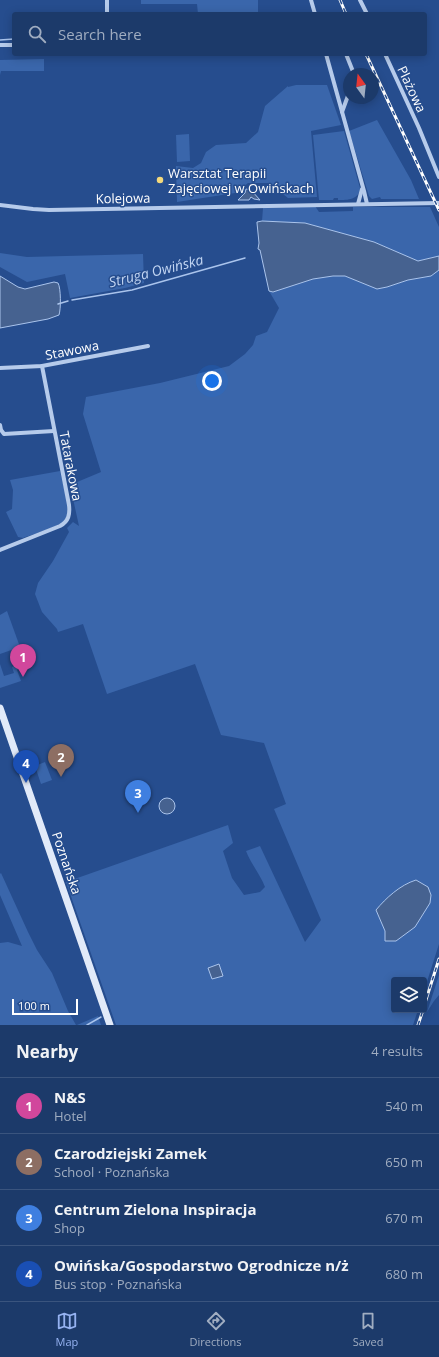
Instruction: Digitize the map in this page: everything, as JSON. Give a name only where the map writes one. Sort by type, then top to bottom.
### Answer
[{"type":"main road","name":"Poznańska","points":[[0,708],[110,1025]]},
{"type":"street","points":[[107,0],[107,12]]},
{"type":"street","points":[[311,0],[314,12]]},
{"type":"street","points":[[360,0],[366,12]]},
{"type":"street","points":[[0,45],[12,45]]},
{"type":"street","points":[[327,56],[366,204]]},
{"type":"street","points":[[347,56],[352,68]]},
{"type":"street","name":"Plażowa","points":[[386,56],[416,120],[439,177]]},
{"type":"street","points":[[338,99],[343,101]]},
{"type":"street","points":[[342,115],[345,104]]},
{"type":"street","points":[[358,204],[362,194],[362,186]]},
{"type":"street","name":"Kolejowa","points":[[0,204],[49,210],[439,203]]},
{"type":"street","name":"Stawowa","points":[[0,368],[42,366],[148,346]]},
{"type":"street","name":"Tatarakowa","points":[[0,550],[60,526],[68,519],[70,513],[42,366]]},
{"type":"street","points":[[0,425],[2,433],[8,434],[54,431]]},
{"type":"shaded area","points":[[141,0],[258,0],[258,12],[198,12],[197,4],[141,4]]},
{"type":"shaded area","points":[[44,59],[44,71],[1,71],[0,75],[0,60]]},
{"type":"shaded area","points":[[327,85],[341,125],[311,131],[317,197],[288,198],[269,183],[248,183],[235,193],[177,202],[176,166],[193,168],[201,163],[206,152],[216,145],[246,143],[258,132],[265,106],[288,86]]},
{"type":"shaded area","points":[[377,120],[411,180],[419,199],[381,199],[380,197],[372,199],[369,196],[349,131]]},
{"type":"shaded area","points":[[344,131],[360,188],[358,195],[349,199],[338,200],[338,198],[334,198],[333,200],[319,200],[313,135]]},
{"type":"shaded area","points":[[189,134],[190,161],[177,162],[176,135]]},
{"type":"shaded area","points":[[246,189],[251,190],[260,200],[251,197],[249,200],[238,200],[245,193]]},
{"type":"shaded area","points":[[315,206],[319,212],[353,211],[353,207],[430,207],[439,227],[439,256],[418,261],[374,242],[305,223],[262,221],[263,208]]},
{"type":"shaded area","points":[[257,222],[305,223],[374,242],[418,261],[439,256],[439,270],[431,276],[408,280],[377,289],[345,276],[333,276],[313,279],[273,292],[269,291],[260,250],[258,249],[259,243]]},
{"type":"shaded area","points":[[0,253],[27,257],[143,254],[144,283],[70,298],[65,274],[27,282],[0,267]]},
{"type":"shaded area","points":[[439,270],[439,944],[427,982],[427,977],[391,977],[391,1013],[417,1013],[413,1025],[116,1025],[66,882],[228,825],[233,843],[223,851],[232,878],[244,895],[260,892],[265,887],[246,851],[260,846],[305,942],[321,920],[274,809],[286,804],[264,743],[221,735],[195,664],[107,694],[83,624],[58,632],[42,612],[35,594],[38,583],[53,561],[69,532],[67,528],[73,522],[79,526],[70,485],[101,472],[83,414],[86,397],[160,383],[229,366],[245,354],[253,345],[256,336],[267,332],[279,308],[269,291],[273,292],[313,279],[333,276],[345,276],[377,289],[408,280],[431,276]],"holes":[[[416,880],[428,887],[415,927],[385,941],[385,931],[382,923],[391,902],[402,887]]]},
{"type":"shaded area","points":[[0,276],[18,287],[25,289],[54,282],[58,283],[60,289],[59,315],[48,319],[0,328]]},
{"type":"shaded area","points":[[60,471],[67,503],[67,516],[65,520],[58,525],[39,533],[23,538],[18,537],[6,512],[12,509],[13,490],[10,480]]},
{"type":"shaded area","points":[[7,611],[20,647],[0,654],[0,615]]},
{"type":"shaded area","points":[[0,664],[4,676],[14,673],[12,667],[18,664],[20,668],[17,670],[21,681],[0,688]]},
{"type":"shaded area","points":[[45,762],[52,780],[41,784],[35,766]]},
{"type":"shaded area","points":[[167,798],[173,800],[175,806],[173,812],[167,814],[161,812],[159,806],[161,800]]},
{"type":"shaded area","points":[[1,873],[28,932],[37,950],[52,973],[68,1011],[76,1025],[0,1025],[0,943],[8,942],[22,946],[0,895]]},
{"type":"shaded area","points":[[416,880],[428,887],[431,895],[430,903],[415,927],[396,941],[385,941],[385,931],[376,910],[394,892],[404,885]]},
{"type":"shaded area","points":[[219,964],[223,976],[212,979],[208,968]]},
{"type":"shaded area","points":[[439,975],[439,995],[427,1012]]},
{"type":"shaded area","points":[[98,1016],[101,1025],[77,1025]]},
{"type":"waterway","points":[[0,40],[12,39]]},
{"type":"waterway","name":"Struga Owińska","points":[[72,300],[132,290],[245,258]]},
{"type":"waterway","name":"Struga Owińska","points":[[58,304],[68,301]]},
{"type":"waterway","points":[[87,1025],[101,1017]]},
{"type":"railway","points":[[340,0],[345,12]]},
{"type":"railway","points":[[367,56],[439,210]]},
{"type":"railway","points":[[427,997],[439,959]]},
{"type":"railway","points":[[418,1025],[422,1013]]},
{"type":"place","name":"Warsztat Terapii Zajęciowej w Owińskach","points":[[160,180]]},
{"type":"place","name":"N&S","points":[[23,677]]},
{"type":"place","name":"Czarodziejski Zamek","points":[[61,777]]},
{"type":"place","name":"Owińska/Gospodarstwo Ogrodnicze n/ż","points":[[26,783]]},
{"type":"place","name":"Centrum Zielona Inspiracja","points":[[138,813]]}]
